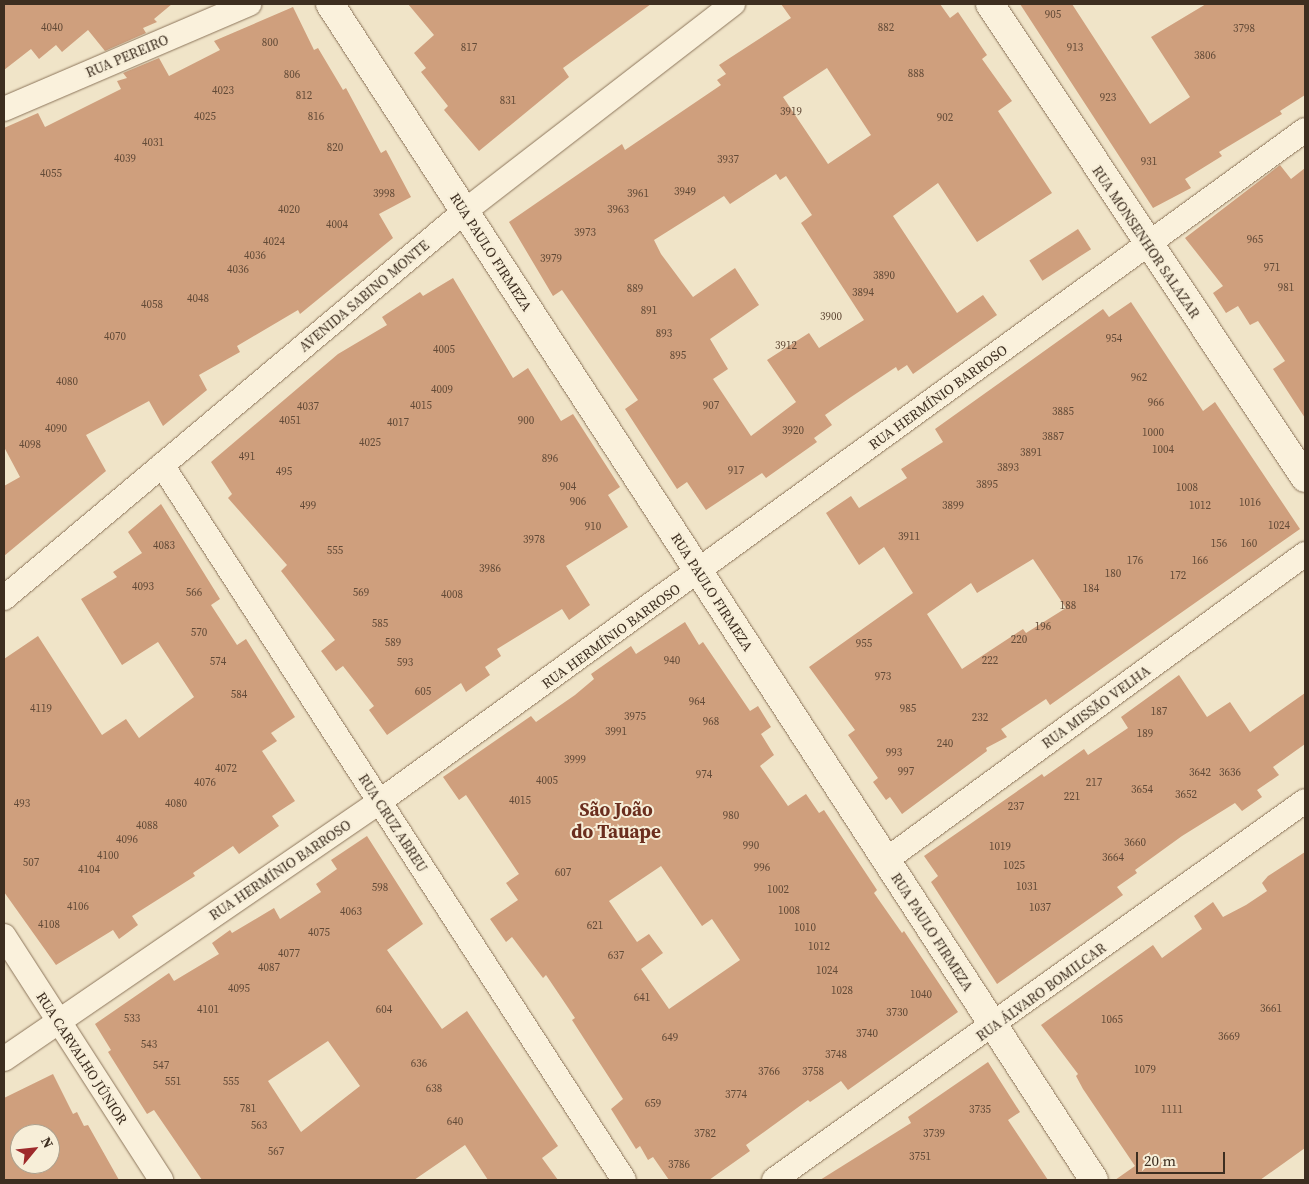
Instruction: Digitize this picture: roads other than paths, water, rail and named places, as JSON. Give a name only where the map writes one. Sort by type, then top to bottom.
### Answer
[{"type":"street","name":"RUA PEREIRO","points":[[4,109],[249,4]]},
{"type":"street","name":"RUA PAULO FIRMEZA","points":[[330,4],[1094,1180]]},
{"type":"street","name":"AVENIDA SABINO MONTE","points":[[4,598],[465,211],[733,4]]},
{"type":"street","name":"RUA MONSENHOR SALAZAR","points":[[990,4],[1146,243],[1305,478]]},
{"type":"street","name":"RUA HERMÍNIO BARROSO","points":[[4,1059],[379,802],[699,573],[1146,243],[1305,130]]},
{"type":"street","name":"RUA CRUZ ABREU","points":[[162,465],[624,1180]]},
{"type":"street","name":"RUA MISSÃO VELHA","points":[[886,860],[1305,554]]},
{"type":"street","name":"RUA ÁLVARO BOMILCAR","points":[[774,1180],[994,1026],[1305,801]]},
{"type":"street","name":"RUA CARVALHO JÚNIOR","points":[[4,936],[161,1180]]},
{"type":"district","name":"São João do Tauape","points":[[616,821]]}]
